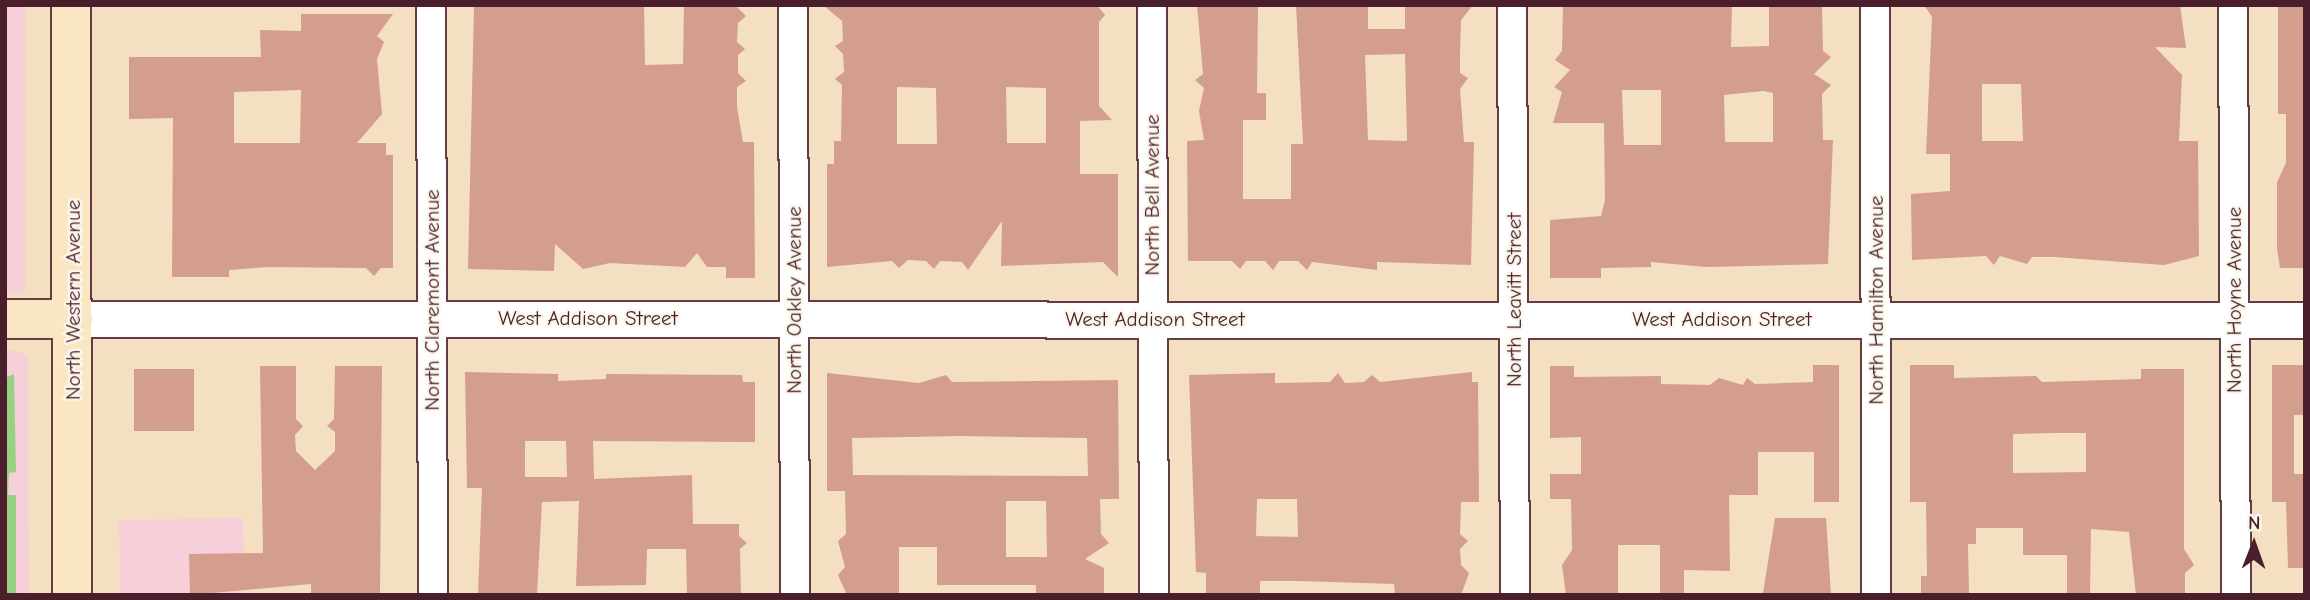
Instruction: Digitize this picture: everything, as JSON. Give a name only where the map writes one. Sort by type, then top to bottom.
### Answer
[{"type":"main road","name":"North Western Avenue","points":[[71,5],[72,595]]},
{"type":"main road","name":"West Addison Street","points":[[5,319],[73,319]]},
{"type":"street","name":"North Claremont Avenue","points":[[431,5],[433,595]]},
{"type":"street","name":"North Oakley Avenue","points":[[793,5],[795,595]]},
{"type":"street","name":"North Bell Avenue","points":[[1152,5],[1154,595]]},
{"type":"street","name":"North Leavitt Street","points":[[1512,5],[1515,595]]},
{"type":"street","name":"North Hamilton Avenue","points":[[1875,5],[1876,595]]},
{"type":"street","name":"North Hoyne Avenue","points":[[2233,5],[2235,595]]},
{"type":"street","name":"West Addison Street","points":[[73,319],[2305,320]]},
{"type":"shaded area","points":[[5,5],[25,5],[25,293],[5,293]]},
{"type":"shaded area","points":[[5,350],[22,352],[28,360],[29,595],[5,595]]},
{"type":"shaded area","points":[[243,518],[244,595],[120,595],[119,520]]},
{"type":"green space","points":[[14,374],[16,472],[9,473],[8,495],[16,495],[16,595],[5,595],[5,378]]},
{"type":"building","points":[[474,5],[644,5],[645,65],[683,64],[684,5],[735,5],[746,16],[738,23],[737,42],[745,49],[738,55],[738,73],[746,81],[737,87],[737,107],[743,142],[754,142],[755,278],[726,278],[726,267],[707,267],[697,253],[685,267],[610,263],[583,269],[555,244],[554,271],[468,269]]},
{"type":"building","points":[[823,5],[1097,5],[1105,15],[1099,22],[1099,106],[1112,120],[1080,121],[1080,174],[1118,174],[1118,277],[1103,262],[1001,266],[1002,221],[968,270],[962,262],[940,261],[934,269],[926,261],[908,260],[899,268],[892,261],[827,267],[827,164],[834,164],[834,141],[841,141],[842,85],[835,79],[844,72],[843,54],[835,46],[843,41],[842,21]],"holes":[[[897,87],[936,88],[937,144],[897,144]],[[1006,87],[1046,88],[1046,143],[1007,143]]]},
{"type":"building","points":[[1197,5],[1258,5],[1257,93],[1266,93],[1266,120],[1243,120],[1243,199],[1291,199],[1291,144],[1303,144],[1296,5],[1368,5],[1368,29],[1405,29],[1405,5],[1473,5],[1461,20],[1460,54],[1460,73],[1468,78],[1460,89],[1464,142],[1474,142],[1471,265],[1377,262],[1377,270],[1312,262],[1307,270],[1298,261],[1279,261],[1273,270],[1265,261],[1246,261],[1240,269],[1232,261],[1188,261],[1187,141],[1204,140],[1199,111],[1204,88],[1195,80],[1203,74]],"holes":[[[1405,54],[1407,141],[1368,140],[1365,55]]]},
{"type":"building","points":[[1563,5],[1732,5],[1731,47],[1769,46],[1769,5],[1822,5],[1823,51],[1831,57],[1814,74],[1831,85],[1822,94],[1823,140],[1833,140],[1828,264],[1706,267],[1651,262],[1651,267],[1601,268],[1601,278],[1550,278],[1550,220],[1601,216],[1605,200],[1604,123],[1553,123],[1562,92],[1554,87],[1570,70],[1555,60],[1562,51]],"holes":[[[1622,90],[1661,90],[1661,145],[1624,145]],[[1763,91],[1773,93],[1773,142],[1725,142],[1724,95]]]},
{"type":"building","points":[[1924,5],[2180,5],[2186,48],[2155,47],[2182,75],[2179,141],[2198,141],[2199,256],[2164,265],[2054,257],[2032,257],[2027,264],[2000,256],[1994,265],[1986,256],[1912,260],[1911,194],[1950,191],[1950,154],[1926,154],[1932,17]],"holes":[[[1982,84],[2021,84],[2023,141],[1982,141]]]},
{"type":"building","points":[[2278,5],[2305,5],[2305,268],[2280,268],[2277,248],[2277,182],[2286,163],[2286,114],[2278,114]]},
{"type":"building","points":[[301,14],[393,14],[377,36],[384,42],[377,59],[382,114],[357,143],[386,143],[386,155],[393,155],[393,268],[381,268],[374,276],[366,268],[268,267],[229,270],[229,277],[172,277],[173,118],[129,119],[129,57],[261,57],[260,30],[301,31]],"holes":[[[301,90],[300,143],[234,143],[234,92]]]},
{"type":"building","points":[[1813,365],[1839,365],[1839,502],[1814,502],[1814,452],[1758,452],[1758,495],[1729,495],[1730,571],[1684,570],[1684,595],[1660,595],[1660,545],[1618,545],[1618,595],[1566,595],[1562,565],[1572,550],[1571,499],[1550,499],[1550,474],[1581,474],[1581,437],[1550,438],[1550,366],[1574,366],[1574,377],[1661,376],[1661,384],[1710,385],[1719,378],[1743,385],[1747,378],[1755,384],[1813,382]]},
{"type":"building","points":[[1910,365],[1954,365],[1954,378],[2036,376],[2042,382],[2141,379],[2141,369],[2184,369],[2184,549],[2194,565],[2185,573],[2185,595],[2136,595],[2129,532],[2091,529],[2090,595],[2067,595],[2067,555],[2023,555],[2023,528],[1976,528],[1976,544],[1968,544],[1969,595],[1921,595],[1921,576],[1927,576],[1926,502],[1910,502]],"holes":[[[2086,433],[2086,472],[2013,473],[2013,434]]]},
{"type":"building","points":[[2272,365],[2305,365],[2305,415],[2294,415],[2294,474],[2305,474],[2305,568],[2288,568],[2286,502],[2272,502]]},
{"type":"building","points":[[260,366],[296,366],[296,419],[303,426],[295,435],[296,451],[315,470],[335,451],[335,432],[327,426],[334,419],[335,366],[382,366],[380,595],[311,595],[311,584],[190,595],[189,554],[263,553]]},
{"type":"building","points":[[134,369],[194,369],[194,431],[134,431]]},
{"type":"building","points":[[465,372],[558,374],[558,381],[606,379],[606,374],[742,375],[743,382],[755,382],[755,442],[593,441],[594,479],[692,475],[693,524],[739,524],[739,536],[747,543],[740,549],[741,595],[687,595],[686,549],[647,549],[646,585],[576,586],[579,501],[542,502],[537,595],[478,595],[482,488],[467,488]],"holes":[[[525,441],[566,441],[567,477],[525,477]]]},
{"type":"building","points":[[1472,372],[1472,382],[1478,382],[1479,502],[1461,502],[1460,534],[1468,541],[1460,549],[1461,565],[1469,573],[1461,595],[1395,595],[1394,584],[1260,581],[1260,595],[1206,595],[1206,573],[1196,572],[1189,375],[1275,373],[1275,383],[1330,382],[1338,373],[1345,383],[1364,382],[1372,375],[1380,382]],"holes":[[[1257,499],[1297,499],[1298,537],[1256,536]]]},
{"type":"building","points":[[827,373],[919,383],[946,375],[952,382],[1118,380],[1119,499],[1100,499],[1101,534],[1109,543],[1085,559],[1104,568],[1104,595],[1036,595],[1036,585],[937,585],[937,547],[899,547],[899,595],[847,595],[838,575],[845,567],[838,541],[846,534],[845,491],[827,491]],"holes":[[[852,438],[1087,438],[1088,476],[853,475]],[[1006,501],[1046,501],[1047,557],[1006,557]]]},
{"type":"building","points":[[1775,518],[1826,518],[1831,595],[1763,593]]}]
